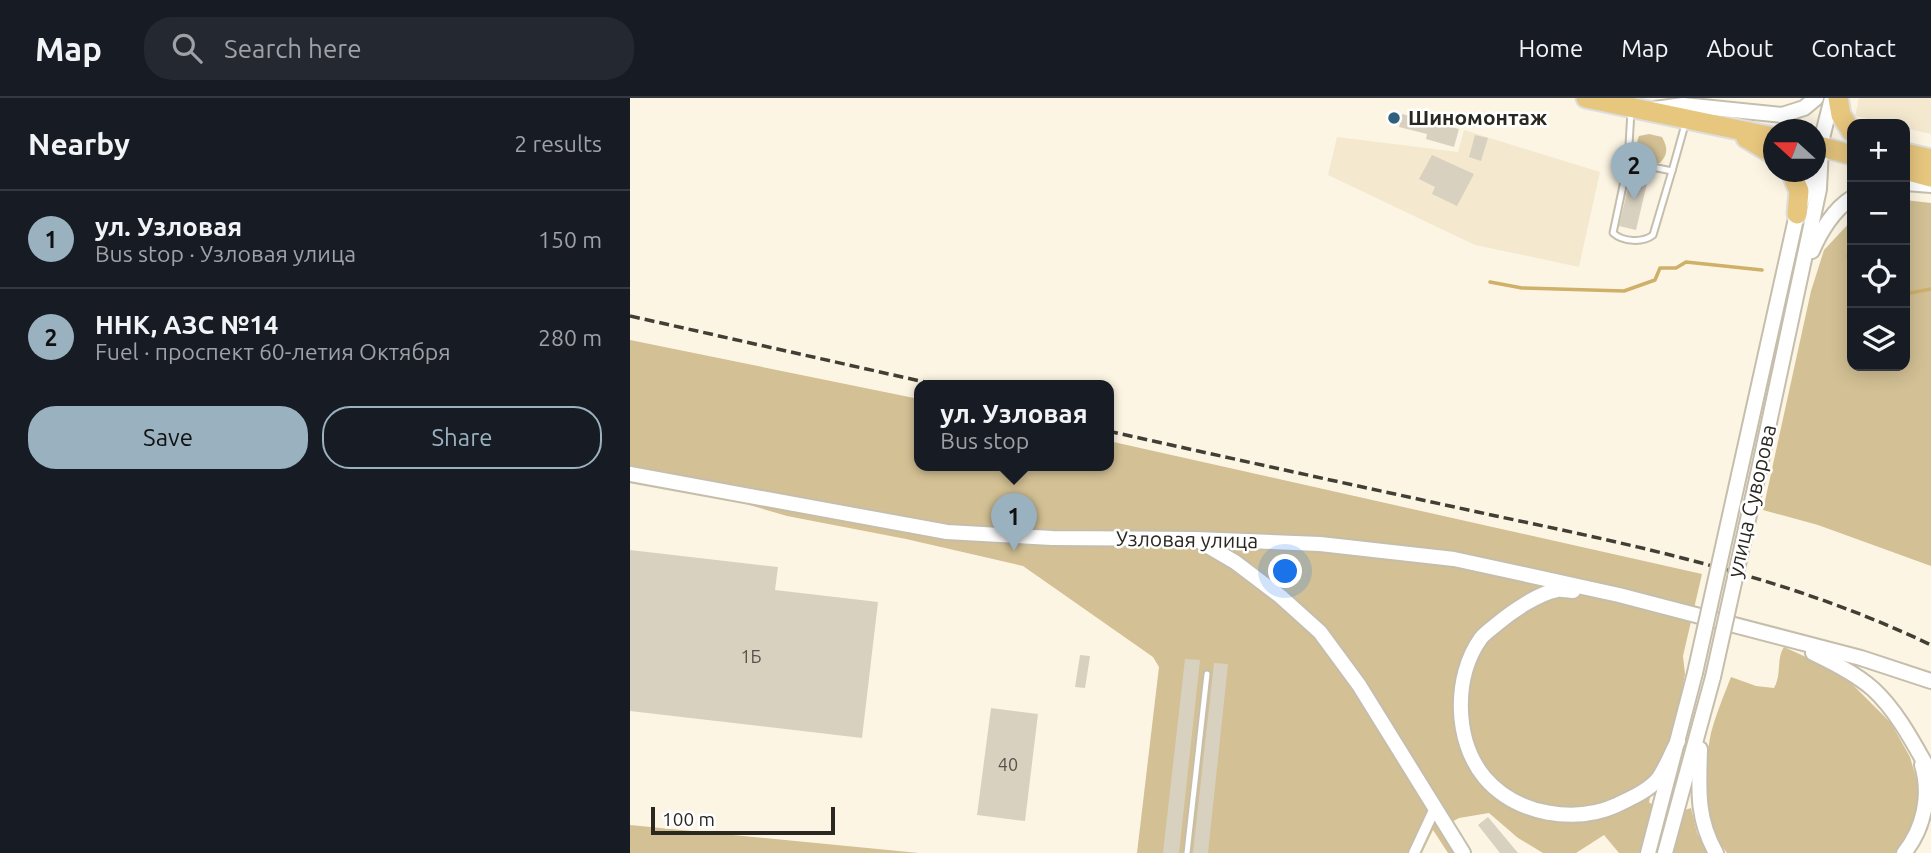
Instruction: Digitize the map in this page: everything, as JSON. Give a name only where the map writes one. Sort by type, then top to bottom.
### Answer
[{"type":"highway","points":[[1586,98],[1763,135]]},
{"type":"highway","points":[[1838,98],[1841,115],[1847,124]]},
{"type":"highway","points":[[1720,126],[1763,146]]},
{"type":"highway","points":[[1826,152],[1847,153]]},
{"type":"highway","points":[[1910,156],[1931,160]]},
{"type":"highway","points":[[1910,171],[1931,177]]},
{"type":"highway","points":[[1795,182],[1798,191],[1797,214]]},
{"type":"street","points":[[1638,109],[1683,105],[1782,115],[1804,108],[1816,98]]},
{"type":"street","name":"улица Суворова","points":[[1826,119],[1832,98]]},
{"type":"street","name":"улица Суворова","points":[[1648,853],[1695,673],[1797,214],[1808,182]]},
{"type":"street","name":"улица Суворова","points":[[1665,853],[1713,677],[1799,292],[1819,182]]},
{"type":"street","points":[[1910,183],[1931,185]]},
{"type":"street","points":[[1799,292],[1813,247],[1828,223],[1847,202]]},
{"type":"street","name":"Узловая улица","points":[[630,474],[947,532],[1052,538],[1195,539],[1320,544],[1454,559],[1619,595],[1781,639]]},
{"type":"street","points":[[1195,539],[1235,562],[1280,596],[1320,632],[1359,685],[1463,853]]},
{"type":"street","points":[[1514,571],[1527,582],[1528,597],[1482,637],[1465,670],[1460,708],[1468,747],[1484,778],[1506,796],[1535,811],[1568,816],[1601,812],[1635,797],[1657,779],[1678,741]]},
{"type":"street","points":[[1515,608],[1557,590],[1619,595]]},
{"type":"street","points":[[1781,639],[1861,658],[1931,681]]},
{"type":"street","points":[[1781,639],[1828,660],[1874,690],[1896,718],[1931,775]]},
{"type":"street","points":[[1713,677],[1700,748],[1698,800],[1705,833],[1716,853]]},
{"type":"street","points":[[1904,853],[1925,812],[1927,782],[1917,751]]},
{"type":"street","points":[[1414,853],[1435,808]]},
{"type":"lane","points":[[1638,109],[1613,233],[1619,238],[1643,241],[1653,235],[1686,119]]},
{"type":"lane","points":[[1628,162],[1672,171]]},
{"type":"lane","points":[[1187,853],[1206,674]]},
{"type":"shaded area","points":[[1859,98],[1931,98],[1931,134],[1910,129],[1910,119],[1867,119],[1855,116]]},
{"type":"shaded area","points":[[1464,130],[1600,172],[1579,267],[1475,245],[1328,175],[1337,137],[1458,152]]},
{"type":"shaded area","points":[[1649,134],[1662,137],[1665,144],[1666,154],[1660,163],[1645,159],[1637,147],[1639,136]]},
{"type":"shaded area","points":[[1910,201],[1931,203],[1931,566],[1818,525],[1763,510],[1811,291],[1824,250],[1847,225],[1847,371],[1910,371]]},
{"type":"shaded area","points":[[630,340],[914,398],[914,471],[1114,471],[1114,442],[1702,574],[1683,656],[1685,674],[1673,735],[1658,765],[1649,802],[1654,806],[1641,853],[1619,853],[1604,835],[1576,853],[1543,853],[1518,838],[1489,813],[1459,818],[1446,825],[1463,853],[1448,853],[1433,830],[1422,853],[1137,853],[1159,667],[1153,657],[1023,566],[906,539],[787,516],[630,470]]},
{"type":"shaded area","points":[[1784,647],[1841,673],[1891,723],[1910,757],[1918,785],[1917,812],[1910,834],[1895,853],[1727,853],[1715,835],[1707,799],[1707,770],[1711,733],[1720,705],[1731,677],[1756,686],[1774,688]]},
{"type":"shaded area","points":[[1691,808],[1697,833],[1707,853],[1673,853],[1685,810]]},
{"type":"shaded area","points":[[630,825],[919,853],[630,853]]},
{"type":"building","points":[[1402,114],[1410,116],[1409,120],[1417,122],[1418,118],[1459,129],[1454,147],[1426,139],[1427,134],[1399,127]]},
{"type":"building","points":[[1475,135],[1488,138],[1481,161],[1469,157]]},
{"type":"building","points":[[1432,155],[1474,174],[1457,206],[1432,194],[1435,187],[1419,179]]},
{"type":"building","points":[[1631,175],[1648,179],[1636,230],[1619,226]]},
{"type":"building","points":[[630,550],[778,567],[775,590],[878,602],[862,738],[630,711]]},
{"type":"building","points":[[1080,655],[1090,656],[1085,688],[1075,687]]},
{"type":"building","points":[[1185,659],[1200,660],[1179,853],[1163,853]]},
{"type":"building","points":[[1214,663],[1228,664],[1208,853],[1193,853]]},
{"type":"building","points":[[991,708],[1038,714],[1025,821],[977,815]]},
{"type":"building","points":[[1488,817],[1518,853],[1500,853],[1478,825]]},
{"type":"waterway","points":[[1490,282],[1522,288],[1624,291],[1655,280],[1660,268],[1676,268],[1686,262],[1762,270]]},
{"type":"waterway","points":[[1910,293],[1931,289]]},
{"type":"railway","points":[[630,316],[916,380]]},
{"type":"railway","points":[[1114,432],[1607,540],[1718,567],[1826,601],[1931,645]]},
{"type":"place","name":"Шиномонтаж","points":[[1394,118]]},
{"type":"place","name":"ННК, АЗС №14","points":[[1634,200]]},
{"type":"place","name":"ул. Узловая","points":[[1014,551]]}]
